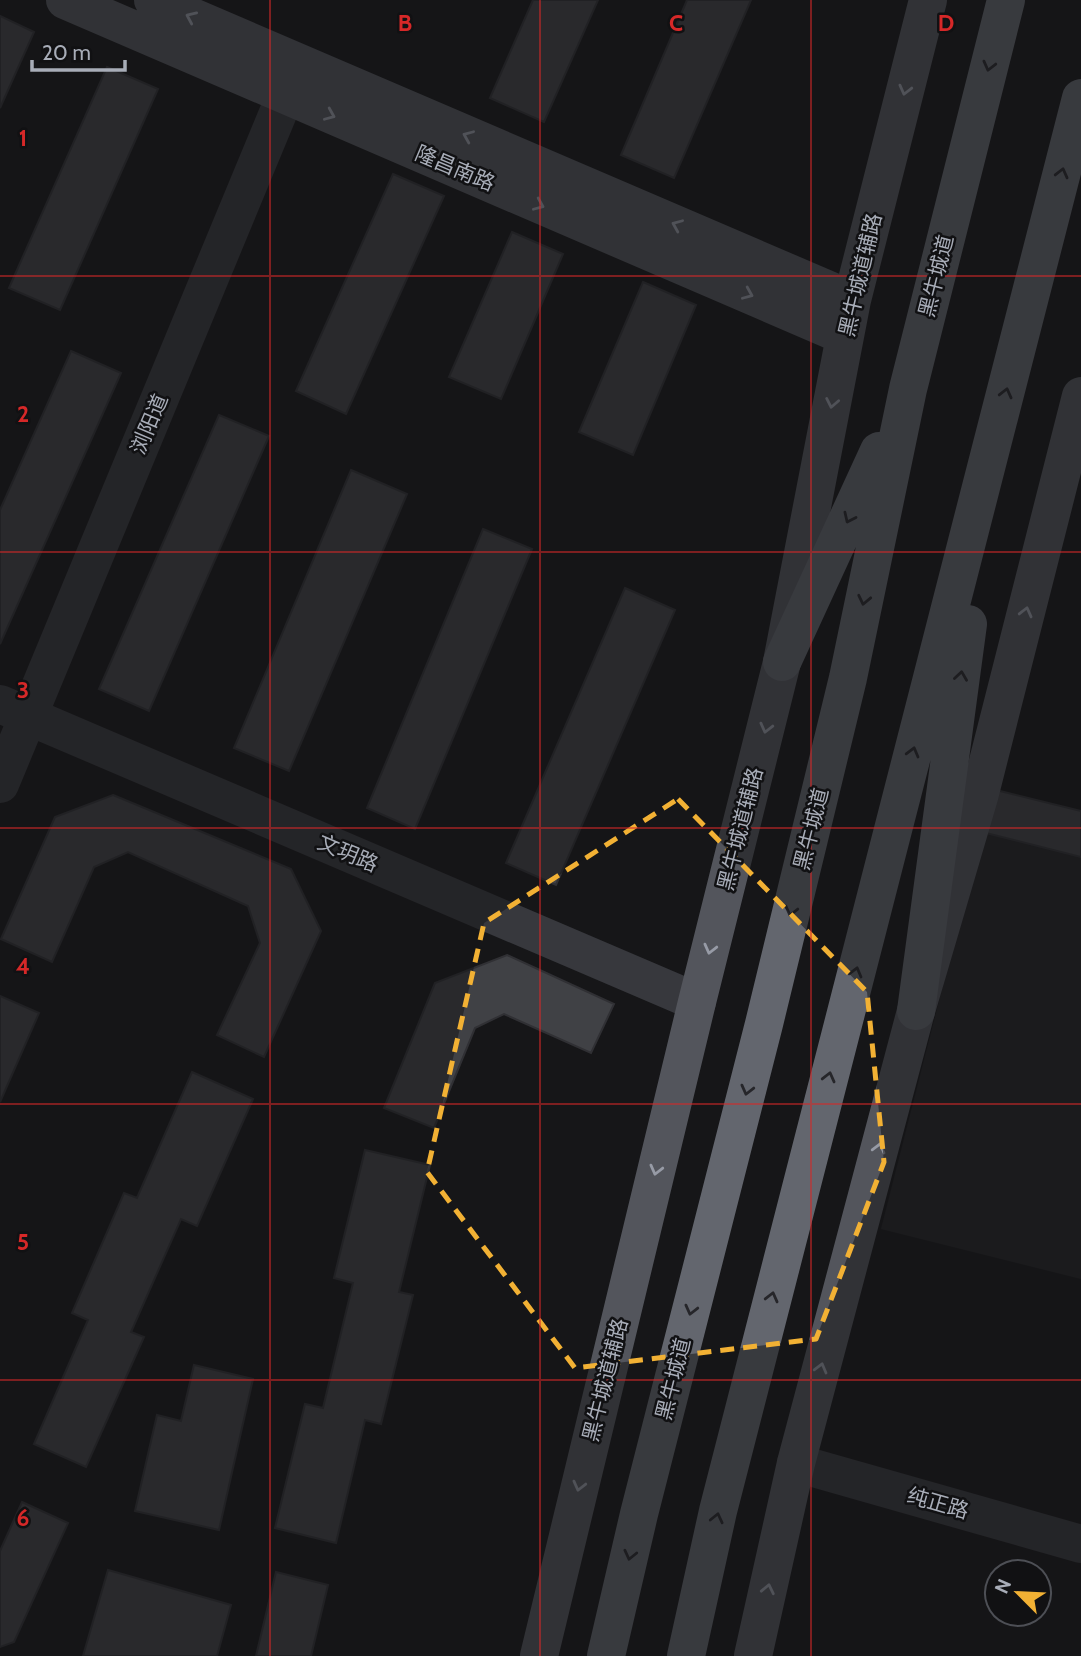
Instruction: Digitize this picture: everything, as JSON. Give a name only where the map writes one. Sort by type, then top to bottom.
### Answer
[{"type":"highway","name":"黑牛城道","points":[[606,1656],[848,678],[908,389],[1006,0]]},
{"type":"highway","points":[[686,1656],[718,1511],[1081,98]]},
{"type":"highway","points":[[782,662],[908,389]]},
{"type":"highway","points":[[916,1011],[990,460]]},
{"type":"main road","name":"隆昌南路","points":[[65,0],[292,80],[849,318]]},
{"type":"main road","name":"隆昌南路","points":[[153,0],[292,80]]},
{"type":"main road","name":"黑牛城道辅路","points":[[539,1656],[782,662],[849,318],[928,0]]},
{"type":"main road","points":[[753,1656],[796,1463],[916,1011],[979,797],[1081,396]]},
{"type":"street","name":"浏阳道","points":[[0,784],[14,710],[292,80]]},
{"type":"street","name":"文玥路","points":[[14,710],[697,1002]]},
{"type":"street","name":"纯正路","points":[[796,1463],[1081,1544]]},
{"type":"highlighted area","points":[[678,799],[867,992],[884,1162],[816,1339],[575,1368],[427,1172],[484,923]]},
{"type":"shaded area","points":[[982,832],[1081,857],[1081,1279],[881,1229]]},
{"type":"building","points":[[533,0],[598,0],[544,122],[490,98]]},
{"type":"building","points":[[687,0],[751,0],[674,178],[621,155]]},
{"type":"building","points":[[0,16],[34,32],[0,108]]},
{"type":"building","points":[[107,67],[158,89],[60,310],[9,288]]},
{"type":"building","points":[[393,174],[444,196],[346,414],[296,391]]},
{"type":"building","points":[[512,232],[563,254],[501,399],[449,377]]},
{"type":"building","points":[[643,282],[696,305],[633,455],[579,432]]},
{"type":"building","points":[[71,351],[121,373],[0,644],[0,510]]},
{"type":"building","points":[[219,415],[269,436],[149,711],[99,689]]},
{"type":"building","points":[[351,470],[407,494],[289,771],[234,748]]},
{"type":"building","points":[[483,529],[532,549],[415,829],[367,808]]},
{"type":"building","points":[[625,588],[675,610],[556,885],[506,863]]},
{"type":"building","points":[[996,790],[1081,811],[1081,857],[982,832]]},
{"type":"building","points":[[113,795],[291,869],[321,931],[264,1057],[217,1035],[260,943],[248,906],[128,852],[94,867],[52,962],[1,939],[55,817]]},
{"type":"building","points":[[507,955],[614,1004],[591,1053],[504,1014],[475,1028],[434,1128],[384,1108],[435,983]]},
{"type":"building","points":[[0,996],[39,1013],[0,1102]]},
{"type":"building","points":[[192,1072],[253,1099],[197,1226],[181,1219],[131,1332],[144,1337],[86,1467],[34,1444],[88,1320],[72,1313],[124,1193],[137,1198]]},
{"type":"building","points":[[365,1150],[430,1165],[399,1292],[413,1295],[381,1424],[365,1420],[336,1543],[275,1528],[305,1404],[323,1408],[353,1283],[334,1278]]},
{"type":"building","points":[[194,1365],[253,1379],[219,1530],[135,1511],[157,1415],[181,1421]]},
{"type":"building","points":[[22,1502],[68,1523],[14,1642],[0,1647],[0,1551]]},
{"type":"building","points":[[108,1570],[231,1605],[217,1656],[83,1656]]},
{"type":"building","points":[[276,1572],[328,1585],[311,1656],[256,1656]]}]
